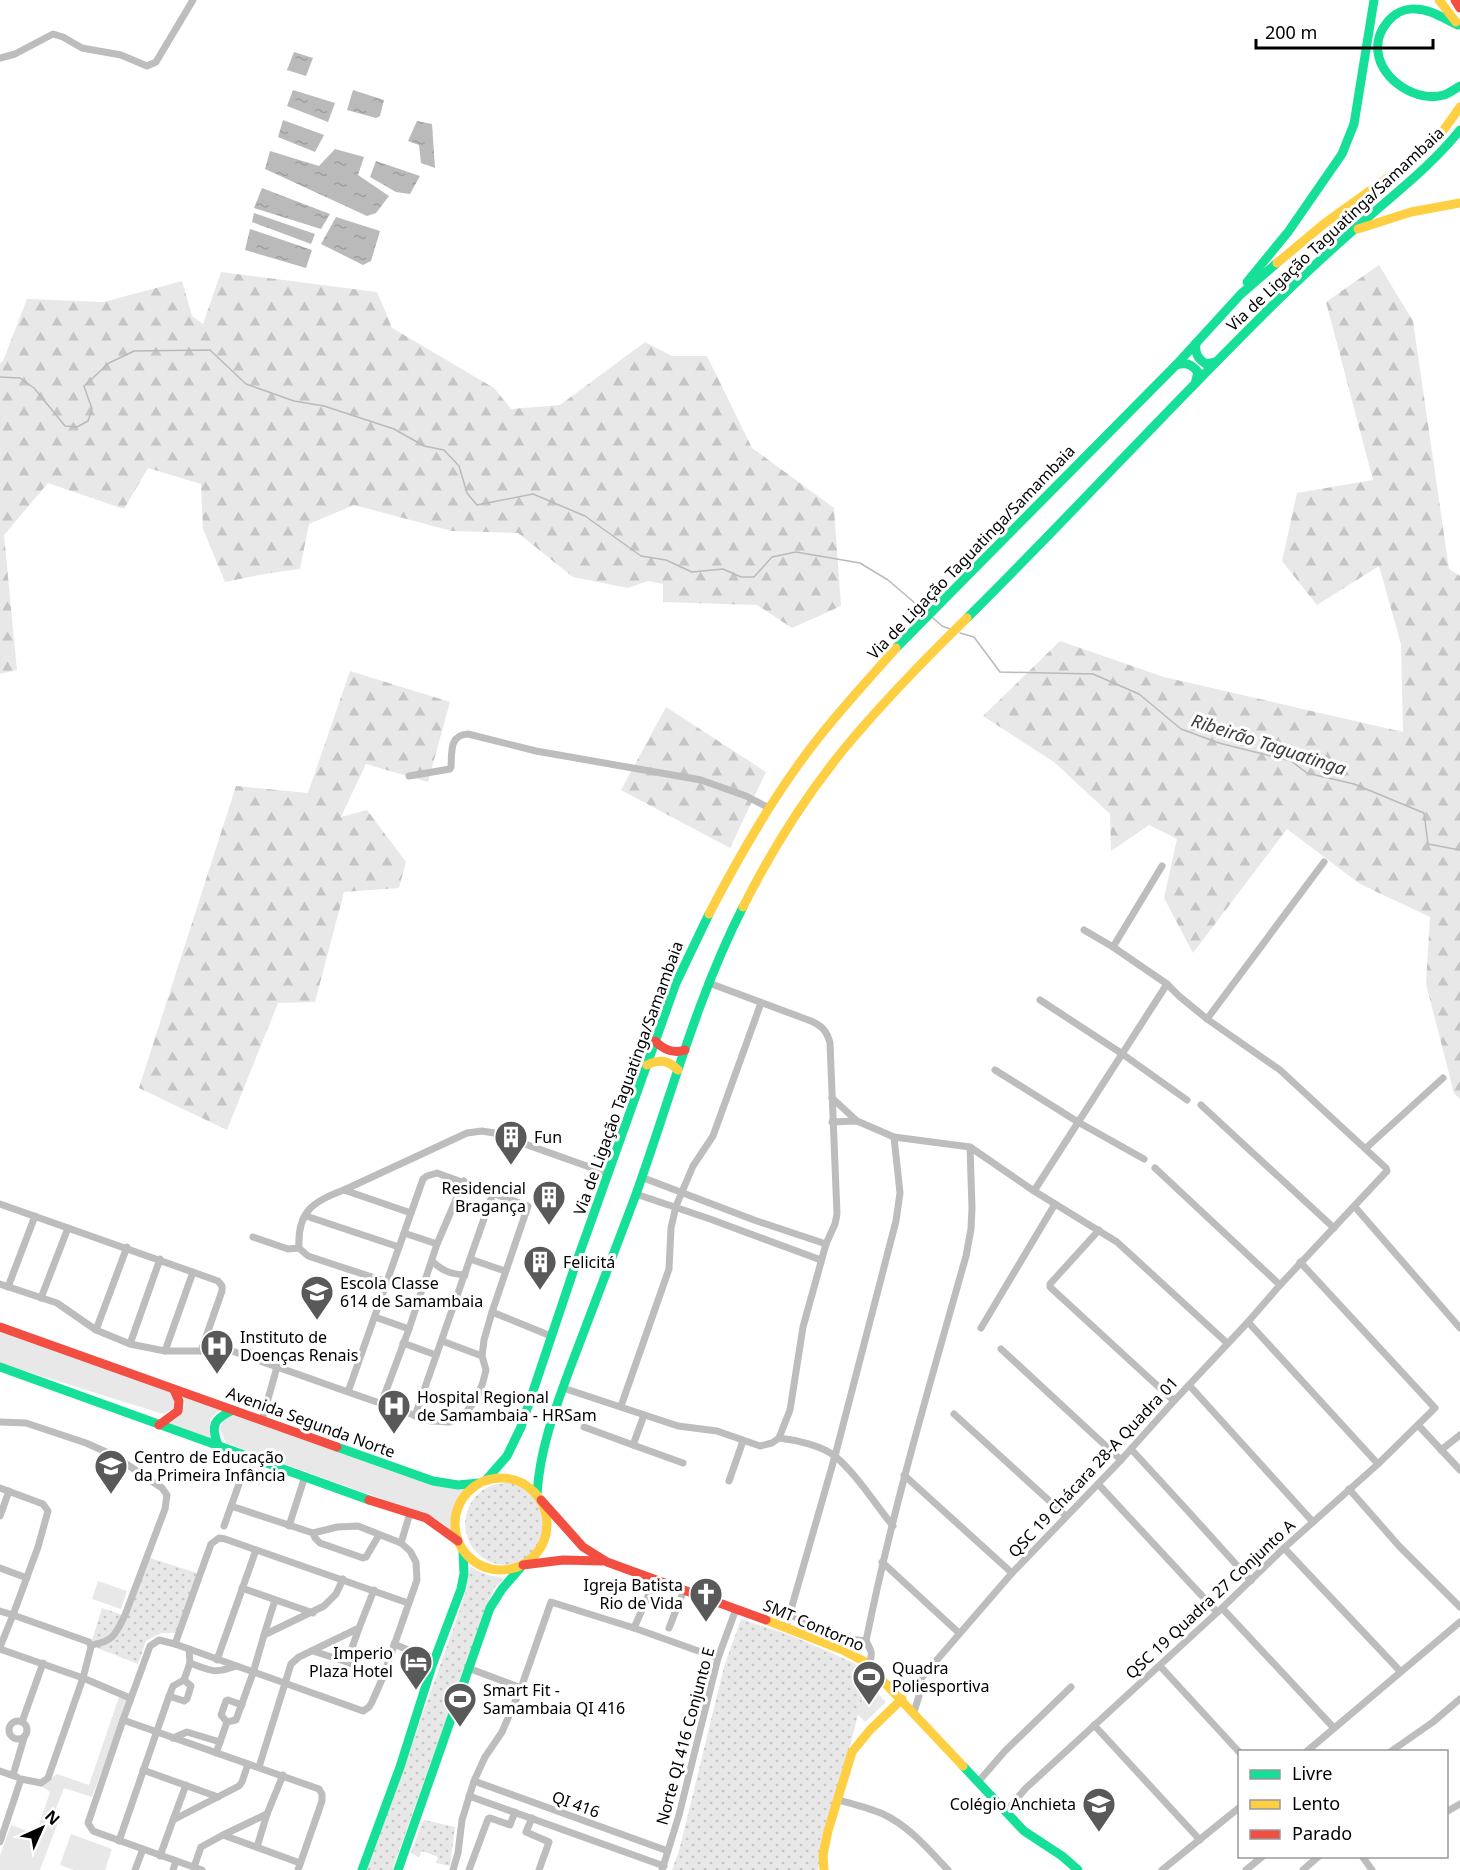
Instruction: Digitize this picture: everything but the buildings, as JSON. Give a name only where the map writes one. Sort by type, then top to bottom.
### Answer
[{"type":"main road","points":[[1241,294],[1245,285],[1288,232],[1342,154],[1354,124],[1374,0]]},
{"type":"main road","points":[[1439,0],[1459,26]]},
{"type":"main road","points":[[1455,0],[1460,8]]},
{"type":"main road","points":[[1459,26],[1424,10],[1407,9],[1395,14],[1383,27],[1377,43],[1379,59],[1388,76],[1407,91],[1428,97],[1443,94],[1460,86]]},
{"type":"main road","name":"Via de Ligação Taguatinga/Samambaia","points":[[482,1482],[502,1464],[512,1450],[521,1427],[676,983],[698,934],[740,855],[795,769],[819,737],[907,635],[1176,365],[1241,294],[1325,223],[1417,157],[1440,135],[1460,107]]},
{"type":"main road","name":"Via de Ligação Taguatinga/Samambaia","points":[[539,1497],[539,1462],[563,1388],[636,1194],[710,983],[734,924],[788,828],[817,784],[874,716],[929,657],[1046,540],[1216,362],[1352,231],[1448,147],[1460,130]]},
{"type":"main road","points":[[1352,231],[1411,212],[1460,203]]},
{"type":"main road","points":[[1196,343],[1197,357],[1206,364],[1216,362]]},
{"type":"main road","points":[[1176,365],[1187,362],[1197,371],[1195,384]]},
{"type":"main road","points":[[655,1041],[665,1050],[676,1053],[685,1050]]},
{"type":"main road","points":[[647,1065],[659,1059],[671,1062],[678,1070]]},
{"type":"main road","name":"Avenida Segunda Norte","points":[[0,1327],[433,1481],[458,1485],[482,1482]]},
{"type":"main road","points":[[0,1367],[410,1513],[433,1522],[458,1541]]},
{"type":"main road","points":[[159,1425],[178,1411],[179,1401],[174,1390]]},
{"type":"main road","points":[[218,1444],[213,1434],[214,1424],[222,1415],[233,1410]]},
{"type":"main road","points":[[398,1870],[468,1668],[496,1598],[522,1566],[540,1552],[545,1543],[548,1528],[547,1516],[539,1497],[532,1489],[512,1479],[482,1482],[464,1496],[456,1514],[455,1527],[458,1541],[463,1551],[484,1568],[497,1571],[522,1566]]},
{"type":"main road","name":"SMT Contorno","points":[[539,1497],[583,1547],[607,1562],[786,1627],[843,1650],[868,1664],[1006,1812],[1031,1836],[1062,1856],[1078,1870]]},
{"type":"main road","points":[[362,1870],[401,1765],[432,1666],[461,1589],[464,1574],[463,1551]]},
{"type":"main road","name":"SMT Contorno","points":[[522,1566],[559,1560],[586,1559],[607,1562]]},
{"type":"main road","points":[[824,1870],[825,1844],[850,1757],[856,1747],[902,1699]]},
{"type":"street","points":[[0,58],[15,54],[53,34],[82,48],[121,55],[144,65],[152,65],[156,63],[193,0]]},
{"type":"street","points":[[409,776],[450,769],[452,744],[462,734],[468,734],[536,751],[710,782],[769,808]]},
{"type":"street","points":[[1207,1019],[1324,862]]},
{"type":"street","points":[[1113,947],[1162,866]]},
{"type":"street","points":[[1083,930],[1113,947],[1167,984],[1207,1019],[1270,1062],[1366,1148],[1443,1078]]},
{"type":"street","points":[[563,1388],[678,1426],[717,1431],[760,1446],[772,1443],[779,1438],[790,1410],[803,1327],[826,1244],[837,1214],[830,1043],[828,1034],[822,1027],[811,1021],[710,983]]},
{"type":"street","points":[[1034,1191],[1167,984]]},
{"type":"street","points":[[1040,1000],[1187,1100]]},
{"type":"street","points":[[621,1406],[669,1269],[671,1227],[676,1206],[693,1166],[713,1136],[761,1003]]},
{"type":"street","points":[[995,1070],[1078,1122],[1144,1159]]},
{"type":"street","points":[[832,1098],[857,1120],[894,1137],[970,1147],[1034,1191],[1117,1242],[1227,1343]]},
{"type":"street","points":[[1201,1105],[1334,1228]]},
{"type":"street","points":[[832,1122],[857,1120]]},
{"type":"street","points":[[299,1248],[299,1231],[315,1203],[468,1133],[482,1131],[494,1133],[609,1174]]},
{"type":"street","points":[[786,1627],[835,1456],[898,1209],[900,1193],[894,1137]]},
{"type":"street","points":[[868,1664],[872,1652],[866,1641],[882,1562],[966,1256],[972,1208],[970,1147]]},
{"type":"street","name":"QSC 19 Chácara 28-A Quadra 01","points":[[917,1683],[1012,1573],[1099,1485],[1300,1262],[1387,1171],[1366,1148]]},
{"type":"street","points":[[1155,1168],[1280,1285]]},
{"type":"street","points":[[35,1216],[4,1286],[67,1308],[96,1330],[130,1344],[165,1351],[232,1351],[415,1416],[431,1421],[449,1422],[461,1418],[476,1400],[483,1382],[486,1370],[482,1356],[492,1312],[529,1208],[526,1205],[437,1173],[423,1179],[348,1392]]},
{"type":"street","points":[[641,1177],[754,1220],[826,1244]]},
{"type":"street","points":[[381,1404],[437,1244],[464,1181]]},
{"type":"street","points":[[344,1190],[411,1214]]},
{"type":"street","points":[[415,1416],[493,1193]]},
{"type":"street","points":[[636,1194],[676,1206],[822,1260]]},
{"type":"street","points":[[0,1204],[218,1281],[222,1286],[222,1291],[201,1351]]},
{"type":"street","points":[[981,1328],[1055,1204]]},
{"type":"street","points":[[1355,1207],[1460,1328]]},
{"type":"street","points":[[306,1216],[399,1247]]},
{"type":"street","points":[[740,1230],[745,1216]]},
{"type":"street","points":[[749,1233],[754,1220]]},
{"type":"street","points":[[41,1298],[68,1228]]},
{"type":"street","points":[[1099,1230],[1050,1284],[1050,1287],[1174,1401]]},
{"type":"street","points":[[404,1233],[437,1244]]},
{"type":"street","points":[[253,1237],[288,1249],[299,1248],[308,1256],[387,1282]]},
{"type":"street","points":[[96,1330],[127,1248]]},
{"type":"street","points":[[130,1344],[160,1259]]},
{"type":"street","points":[[471,1260],[506,1271]]},
{"type":"street","points":[[432,1261],[439,1269],[448,1273],[465,1275]]},
{"type":"street","name":"QSC 19 Quadra 27 Conjunto A","points":[[1006,1812],[1025,1789],[1160,1666],[1284,1548],[1378,1464],[1435,1408],[1300,1262]]},
{"type":"street","points":[[165,1351],[193,1272]]},
{"type":"street","points":[[492,1312],[551,1336]]},
{"type":"street","points":[[375,1317],[409,1329]]},
{"type":"street","points":[[1248,1322],[1378,1464]]},
{"type":"street","points":[[442,1341],[482,1356]]},
{"type":"street","points":[[403,1343],[436,1355]]},
{"type":"street","points":[[1001,1349],[1121,1461]]},
{"type":"street","points":[[262,1420],[277,1367]]},
{"type":"street","points":[[1189,1385],[1313,1522]]},
{"type":"street","points":[[954,1414],[1066,1516]]},
{"type":"street","points":[[633,1445],[644,1415]]},
{"type":"street","points":[[0,1422],[26,1423],[86,1443],[113,1455],[162,1488],[167,1496],[165,1509],[118,1630],[108,1641],[91,1645]]},
{"type":"street","points":[[1418,1425],[1460,1470]]},
{"type":"street","points":[[584,1427],[683,1463]]},
{"type":"street","points":[[1441,1450],[1460,1435]]},
{"type":"street","points":[[779,1438],[809,1444],[835,1456],[893,1526]]},
{"type":"street","points":[[729,1481],[743,1441]]},
{"type":"street","points":[[1131,1449],[1251,1581]]},
{"type":"street","points":[[289,1526],[305,1476]]},
{"type":"street","points":[[904,1476],[1012,1573]]},
{"type":"street","points":[[224,1526],[239,1484]]},
{"type":"street","points":[[1099,1485],[1333,1727]]},
{"type":"street","points":[[0,1488],[44,1504],[48,1511],[27,1578],[0,1648],[130,1698]]},
{"type":"street","points":[[1349,1490],[1399,1546],[1460,1607]]},
{"type":"street","points":[[0,1516],[9,1491]]},
{"type":"street","points":[[231,1506],[313,1533],[337,1527],[358,1526],[401,1543],[410,1551],[416,1562],[417,1580],[372,1702],[363,1711],[175,1644],[159,1640],[153,1642],[130,1698],[88,1823],[93,1831],[200,1869],[201,1847],[267,1814]]},
{"type":"street","points":[[401,1543],[410,1513]]},
{"type":"street","points":[[313,1533],[320,1543],[363,1558],[366,1557],[379,1535]]},
{"type":"street","points":[[175,1644],[211,1544],[219,1538],[344,1579],[408,1603]]},
{"type":"street","points":[[1284,1548],[1400,1671]]},
{"type":"street","points":[[217,1660],[256,1550]]},
{"type":"street","points":[[882,1562],[959,1633]]},
{"type":"street","points":[[0,1568],[27,1578]]},
{"type":"street","points":[[264,1635],[313,1613],[331,1600],[344,1579]]},
{"type":"street","points":[[634,1628],[655,1580]]},
{"type":"street","points":[[242,1588],[313,1613]]},
{"type":"street","points":[[347,1662],[374,1590]]},
{"type":"street","points":[[669,1628],[684,1590]]},
{"type":"street","points":[[226,1722],[236,1720],[275,1600]]},
{"type":"street","points":[[453,1870],[458,1853],[462,1820],[474,1781],[485,1757],[502,1732],[521,1688],[551,1602],[718,1658]]},
{"type":"street","name":"Norte QI 416 Conjunto E","points":[[663,1868],[680,1815],[718,1658],[736,1609]]},
{"type":"street","points":[[0,1611],[89,1642],[91,1645]]},
{"type":"street","points":[[790,1615],[849,1639],[866,1641]]},
{"type":"street","points":[[1308,1750],[1460,1622]]},
{"type":"street","points":[[259,1767],[291,1664],[299,1657],[359,1628]]},
{"type":"street","points":[[843,1650],[849,1639]]},
{"type":"street","points":[[394,1644],[420,1655],[432,1666]]},
{"type":"street","points":[[0,1770],[21,1779],[41,1783],[48,1778],[83,1678],[91,1645]]},
{"type":"street","points":[[119,1841],[169,1696],[174,1684],[184,1680],[190,1663],[189,1649]]},
{"type":"street","points":[[313,1651],[383,1677]]},
{"type":"street","points":[[420,1655],[438,1653]]},
{"type":"street","points":[[22,1722],[43,1663]]},
{"type":"street","points":[[190,1663],[216,1672],[236,1666]]},
{"type":"street","points":[[1160,1666],[1238,1752]]},
{"type":"street","points":[[468,1668],[521,1688]]},
{"type":"street","points":[[169,1696],[184,1701],[187,1699],[191,1686],[184,1680]]},
{"type":"street","points":[[887,1684],[917,1683],[919,1696],[914,1712]]},
{"type":"street","points":[[978,1782],[1005,1751],[1071,1688]]},
{"type":"street","points":[[1393,1750],[1433,1722],[1460,1699]]},
{"type":"street","points":[[226,1722],[221,1715],[226,1701],[242,1705]]},
{"type":"street","points":[[123,1720],[283,1775],[319,1789],[322,1794],[322,1801],[299,1866],[223,1835]]},
{"type":"street","points":[[13,1775],[28,1731],[22,1722],[12,1723],[9,1730],[13,1738],[18,1740],[24,1738]]},
{"type":"street","points":[[216,1753],[226,1722]]},
{"type":"street","points":[[1094,1725],[1200,1840]]},
{"type":"street","points":[[173,1738],[187,1732],[220,1742]]},
{"type":"street","points":[[173,1820],[241,1784],[248,1764]]},
{"type":"street","points":[[143,1770],[218,1797]]},
{"type":"street","points":[[257,1847],[267,1814],[283,1775]]},
{"type":"street","points":[[0,1842],[21,1779]]},
{"type":"street","name":"QI 416","points":[[474,1781],[669,1851]]},
{"type":"street","points":[[160,1856],[186,1785]]},
{"type":"street","points":[[469,1796],[663,1868]]},
{"type":"street","points":[[838,1800],[870,1809],[896,1821],[920,1841],[948,1870]]},
{"type":"street","points":[[1162,1870],[1238,1808]]},
{"type":"street","points":[[469,1870],[488,1819],[510,1825],[515,1812]]},
{"type":"street","points":[[559,1828],[565,1814]]},
{"type":"street","points":[[532,1818],[526,1832],[549,1842],[539,1870]]},
{"type":"street","points":[[571,1833],[578,1820]]},
{"type":"street","points":[[135,1870],[143,1850]]},
{"type":"street","points":[[1246,1870],[1262,1858]]},
{"type":"street","points":[[1303,1870],[1318,1858]]},
{"type":"street","points":[[173,1870],[176,1861]]},
{"type":"green space","points":[[1379,265],[1413,321],[1449,569],[1460,576],[1460,1099],[1454,1093],[1426,984],[1430,917],[1360,884],[1287,829],[1193,953],[1164,898],[1177,839],[1149,825],[1111,851],[1110,814],[1054,762],[983,716],[1060,641],[1164,677],[1403,732],[1401,644],[1379,566],[1317,605],[1282,561],[1297,493],[1373,480],[1326,302]]},
{"type":"green space","points":[[221,272],[377,292],[392,328],[494,388],[511,409],[560,405],[645,342],[672,356],[707,356],[752,448],[834,508],[841,606],[792,628],[757,605],[663,602],[663,584],[648,581],[628,588],[573,577],[518,533],[452,531],[354,505],[309,524],[300,569],[225,582],[203,529],[201,484],[148,468],[124,509],[48,483],[4,535],[17,670],[0,674],[0,363],[3,361],[27,299],[104,302],[182,281],[192,316],[203,324]]},
{"type":"green space","points":[[350,671],[450,702],[428,782],[366,764],[341,817],[367,810],[406,862],[399,888],[344,892],[315,1002],[278,1003],[227,1130],[139,1088],[236,786],[308,793]]},
{"type":"green space","points":[[666,707],[766,772],[730,848],[621,790]]},
{"type":"green space","points":[[0,1330],[170,1392],[175,1400],[173,1409],[163,1414],[0,1363]]},
{"type":"green space","points":[[182,1395],[223,1409],[210,1420],[211,1439],[168,1423],[178,1417],[185,1404]]},
{"type":"green space","points":[[236,1413],[416,1478],[469,1487],[460,1497],[455,1508],[451,1533],[445,1525],[433,1517],[226,1443],[220,1429],[225,1416]]},
{"type":"green space","points":[[506,1483],[522,1487],[535,1495],[543,1508],[547,1524],[543,1540],[535,1553],[522,1561],[506,1565],[490,1561],[477,1553],[469,1540],[465,1524],[469,1508],[477,1495],[490,1487]]},
{"type":"green space","points":[[144,1556],[200,1574],[178,1633],[161,1633],[146,1641],[138,1664],[97,1648],[99,1642],[92,1640],[102,1608],[123,1615]]},
{"type":"green space","points":[[470,1566],[482,1573],[504,1578],[494,1588],[392,1870],[367,1870],[457,1618],[467,1588]]},
{"type":"green space","points":[[98,1581],[127,1591],[121,1609],[92,1599]]},
{"type":"green space","points":[[741,1619],[790,1635],[854,1663],[868,1676],[818,1870],[672,1870],[679,1851],[724,1667]]},
{"type":"green space","name":"Quadra Poliesportiva","points":[[874,1690],[886,1702],[865,1722],[853,1709]]},
{"type":"green space","points":[[119,1697],[129,1699],[92,1797],[64,1788],[52,1819],[58,1822],[40,1870],[0,1870],[0,1855],[11,1825],[36,1834],[50,1792],[41,1786],[57,1774],[89,1785]]},
{"type":"green space","points":[[424,1820],[455,1827],[450,1866],[436,1863],[438,1857],[422,1851],[419,1857],[411,1853]]},
{"type":"green space","points":[[71,1834],[112,1849],[105,1870],[74,1870],[60,1865]]},
{"type":"water","points":[[294,52],[313,58],[306,76],[287,70]]},
{"type":"water","points":[[293,90],[335,103],[328,122],[287,106]]},
{"type":"water","points":[[353,90],[384,100],[380,116],[376,118],[347,110]]},
{"type":"water","points":[[283,120],[324,135],[315,152],[278,137]]},
{"type":"water","points":[[417,121],[432,124],[435,168],[421,163],[419,145],[408,141]]},
{"type":"water","points":[[335,149],[364,157],[358,175],[389,196],[376,213],[367,216],[265,169],[270,151],[319,166]]},
{"type":"water","points":[[376,161],[420,176],[410,194],[396,192],[370,177]]},
{"type":"water","points":[[262,188],[330,214],[321,229],[254,208]]},
{"type":"water","points":[[254,213],[315,234],[311,244],[252,222]]},
{"type":"water","points":[[336,217],[380,231],[371,261],[363,265],[321,244]]},
{"type":"water","points":[[250,229],[312,250],[306,268],[245,250]]},
{"type":"waterway","name":"Ribeirão Taguatinga","points":[[0,377],[20,378],[34,388],[65,426],[77,427],[88,421],[92,409],[84,386],[109,363],[134,351],[210,350],[246,384],[294,401],[324,406],[394,429],[424,446],[444,450],[459,466],[467,493],[477,505],[533,494],[585,516],[641,556],[666,560],[692,572],[723,569],[741,577],[754,577],[772,557],[796,552],[860,563],[888,580],[923,610]]},
{"type":"waterway","name":"Ribeirão Taguatinga","points":[[932,617],[942,626],[950,629]]},
{"type":"waterway","name":"Ribeirão Taguatinga","points":[[960,633],[974,637],[1000,672],[1093,674],[1139,694],[1181,729],[1219,743],[1291,761],[1307,773],[1354,784],[1424,813],[1428,844],[1460,850]]},
{"type":"traffic: fast","points":[[1247,282],[1288,232],[1342,154],[1354,124],[1374,0]]},
{"type":"traffic: fast","points":[[1458,25],[1426,11],[1407,9],[1393,16],[1383,29],[1378,52],[1386,72],[1402,87],[1412,92],[1434,97],[1444,95],[1460,86]]},
{"type":"traffic: fast","points":[[967,618],[1281,297],[1426,166],[1460,130]]},
{"type":"traffic: fast","points":[[896,648],[1176,365],[1241,294],[1277,263]]},
{"type":"traffic: fast","points":[[1196,343],[1196,352],[1200,360],[1206,364],[1216,362]]},
{"type":"traffic: fast","points":[[1176,365],[1191,365],[1198,372],[1195,384]]},
{"type":"traffic: fast","points":[[537,1494],[541,1460],[560,1395],[635,1197],[697,1014],[743,907]]},
{"type":"traffic: fast","points":[[486,1480],[507,1456],[521,1427],[574,1269],[676,983],[709,914]]},
{"type":"traffic: fast","points":[[0,1367],[369,1500]]},
{"type":"traffic: fast","points":[[218,1445],[214,1432],[215,1423],[233,1410]]},
{"type":"traffic: fast","points":[[337,1447],[433,1481],[458,1485],[479,1483]]},
{"type":"traffic: fast","points":[[362,1870],[461,1589],[464,1574],[463,1551]]},
{"type":"traffic: fast","points":[[398,1870],[490,1608],[502,1589],[521,1567]]},
{"type":"traffic: fast","points":[[963,1766],[1024,1831],[1062,1856],[1078,1870]]},
{"type":"traffic: slow","points":[[1439,0],[1456,22]]},
{"type":"traffic: slow","points":[[1277,263],[1325,223],[1417,157],[1440,135],[1460,107]]},
{"type":"traffic: slow","points":[[1358,229],[1411,212],[1460,203]]},
{"type":"traffic: slow","points":[[743,907],[789,825],[830,767],[888,698],[967,618]]},
{"type":"traffic: slow","points":[[709,914],[772,803],[796,768],[832,721],[896,648]]},
{"type":"traffic: slow","points":[[647,1065],[664,1062],[678,1070]]},
{"type":"traffic: slow","points":[[492,1478],[510,1478],[527,1485],[540,1498],[547,1515],[547,1524],[547,1533],[540,1550],[527,1563],[510,1570],[492,1570],[475,1563],[462,1550],[455,1533],[455,1515],[462,1498],[475,1485],[492,1478]]},
{"type":"traffic: slow","points":[[766,1620],[843,1650],[865,1662],[963,1766]]},
{"type":"traffic: slow","points":[[824,1870],[823,1855],[828,1831],[852,1752],[870,1730],[902,1699]]},
{"type":"traffic: jam","points":[[1455,0],[1460,8]]},
{"type":"traffic: jam","points":[[655,1041],[669,1050],[677,1052],[685,1050]]},
{"type":"traffic: jam","points":[[0,1327],[337,1447]]},
{"type":"traffic: jam","points":[[159,1425],[178,1411],[179,1401],[174,1390]]},
{"type":"traffic: jam","points":[[369,1500],[426,1518],[458,1541]]},
{"type":"traffic: jam","points":[[541,1500],[583,1547],[607,1562],[766,1620]]},
{"type":"traffic: jam","points":[[523,1565],[563,1560],[602,1561]]},
{"type":"place","name":"Fun","points":[[511,1166]]},
{"type":"place","name":"Residencial Bragança","points":[[549,1226]]},
{"type":"place","name":"Felicitá","points":[[540,1291]]},
{"type":"place","name":"Escola Classe 614 de Samambaia","points":[[317,1321]]},
{"type":"place","name":"Instituto de Doenças Renais","points":[[217,1375]]},
{"type":"place","name":"Hospital Regional de Samambaia - HRSam","points":[[394,1435]]},
{"type":"place","name":"Centro de Educação da Primeira Infância","points":[[111,1495]]},
{"type":"place","name":"Igreja Batista Rio de Vida","points":[[706,1623]]},
{"type":"place","name":"Imperio Plaza Hotel","points":[[416,1691]]},
{"type":"place","name":"Quadra Poliesportiva","points":[[869,1706]]},
{"type":"place","name":"Smart Fit - Samambaia QI 416","points":[[460,1728]]},
{"type":"place","name":"Colégio Anchieta","points":[[1099,1833]]}]
